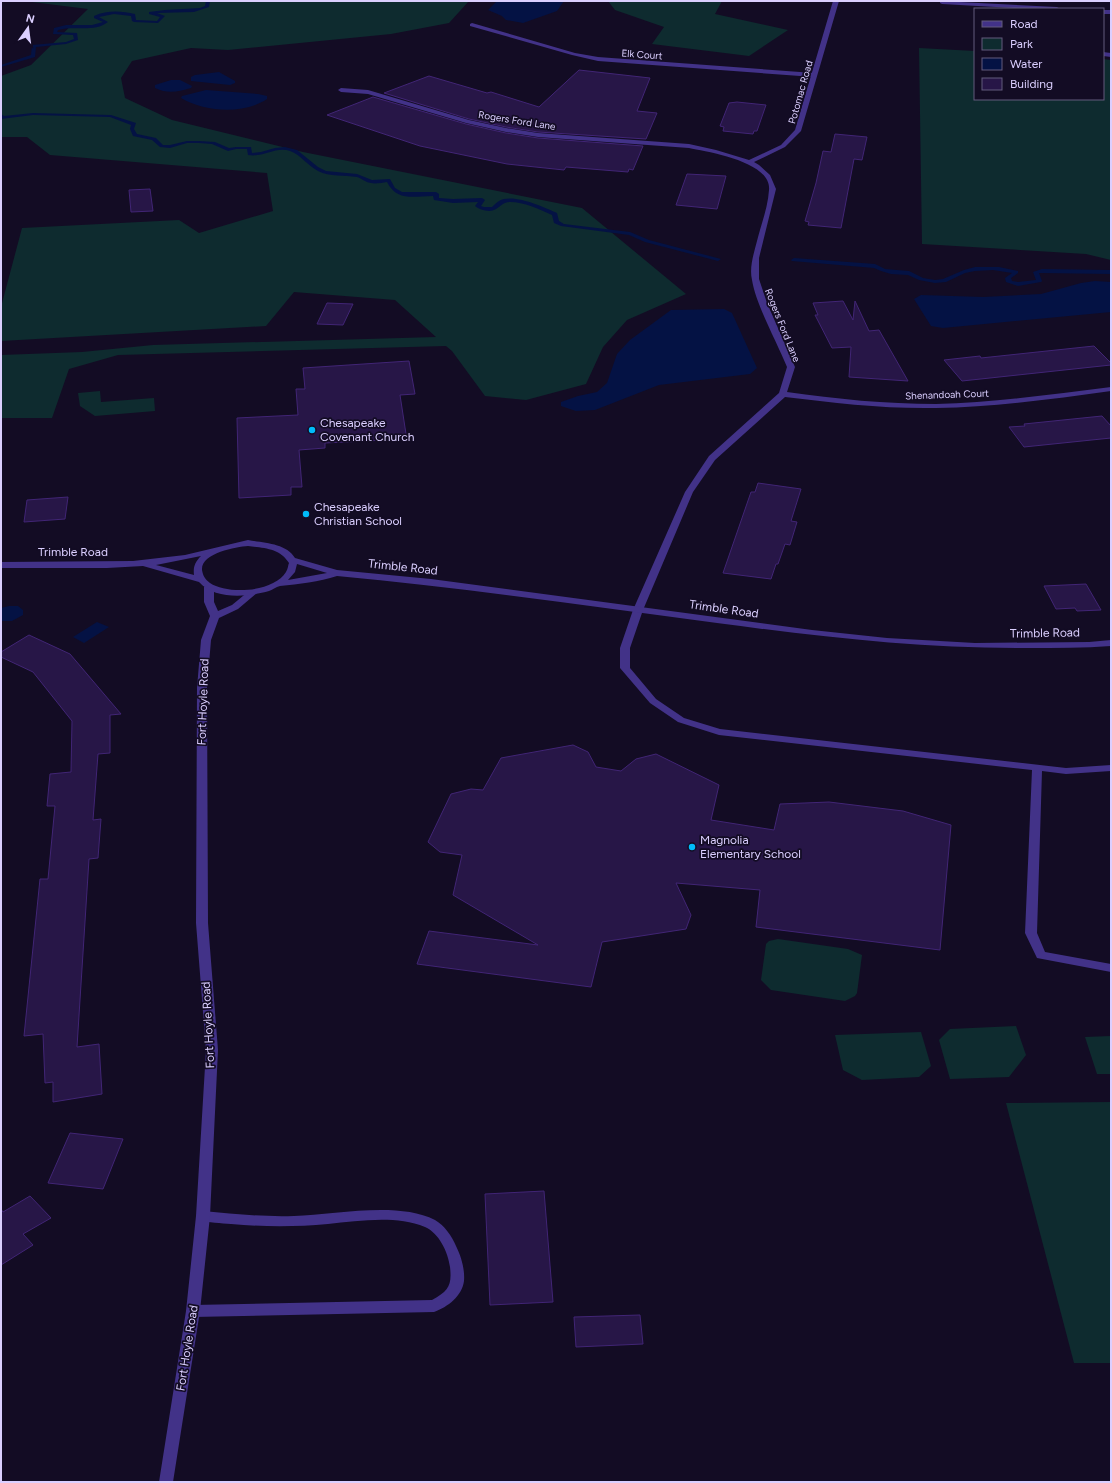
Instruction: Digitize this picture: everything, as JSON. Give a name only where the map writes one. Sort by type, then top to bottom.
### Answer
[{"type":"street","name":"Potomac Road","points":[[749,162],[783,146],[798,131],[836,1]]},
{"type":"street","points":[[942,2],[1041,8]]},
{"type":"street","name":"Elk Court","points":[[472,25],[574,54],[598,59],[814,74]]},
{"type":"street","name":"Rogers Ford Lane","points":[[342,90],[368,92],[468,122],[506,130],[538,135],[689,146],[714,150],[740,158],[757,166],[768,176],[773,189],[756,258],[755,279],[763,303],[791,368],[783,394]]},
{"type":"street","name":"Shenandoah Court","points":[[783,394],[891,406],[936,406],[984,403],[1111,389]]},
{"type":"street","points":[[783,394],[712,458],[690,492],[638,610],[625,648],[625,668],[653,701],[681,720],[719,732],[1066,771],[1111,768]]},
{"type":"street","name":"Trimble Road","points":[[1,565],[145,564],[190,558],[233,544],[264,543],[277,547],[288,553],[293,560],[336,573],[424,581],[804,632],[887,641],[975,646],[1111,643]]},
{"type":"street","points":[[218,549],[207,556],[200,564],[198,572],[201,580],[209,587],[221,591],[236,594],[252,593]]},
{"type":"street","points":[[280,584],[289,577],[294,568],[293,560]]},
{"type":"street","name":"Trimble Road","points":[[145,564],[201,580]]},
{"type":"street","name":"Trimble Road","points":[[252,593],[267,590],[280,584],[336,573]]},
{"type":"street","points":[[209,587],[209,602],[215,616],[235,606],[252,593]]},
{"type":"street","name":"Fort Hoyle Road","points":[[166,1482],[193,1311],[203,1216],[212,1050],[202,923],[202,688],[206,640],[215,616]]},
{"type":"street","points":[[1038,767],[1031,933],[1041,955],[1111,968]]},
{"type":"street","points":[[193,1311],[434,1306],[449,1298],[454,1289],[458,1276],[456,1261],[448,1240],[432,1224],[413,1219],[387,1215],[295,1221],[245,1220],[203,1216]]},
{"type":"green space","points":[[24,1],[469,1],[449,23],[391,34],[228,50],[191,48],[132,61],[121,78],[125,98],[172,120],[303,152],[582,208],[686,294],[627,320],[603,347],[586,384],[526,400],[485,396],[452,351],[446,346],[118,355],[69,369],[52,418],[1,418],[1,355],[82,352],[153,345],[436,337],[395,300],[294,292],[266,326],[1,341],[1,307],[22,228],[179,220],[199,233],[273,211],[267,173],[50,155],[27,137],[1,137],[1,76],[31,65],[88,9]]},
{"type":"green space","points":[[608,1],[722,1],[715,14],[788,30],[749,56],[652,44],[664,27],[615,10]]},
{"type":"green space","points":[[919,48],[974,51],[974,100],[1104,100],[1104,59],[1111,60],[1111,260],[1086,254],[922,244]]},
{"type":"green space","points":[[100,391],[101,402],[154,398],[155,411],[95,416],[80,406],[78,393]]},
{"type":"green space","points":[[778,939],[848,949],[862,955],[857,993],[855,996],[845,1001],[771,990],[761,980],[766,944],[769,941]]},
{"type":"green space","points":[[1016,1026],[1026,1055],[1009,1077],[950,1079],[939,1040],[950,1029]]},
{"type":"green space","points":[[921,1032],[931,1066],[919,1077],[862,1080],[843,1070],[835,1035]]},
{"type":"green space","points":[[1111,1036],[1111,1074],[1097,1074],[1085,1037]]},
{"type":"green space","points":[[1111,1102],[1111,1363],[1074,1363],[1006,1103]]},
{"type":"water","points":[[497,1],[564,1],[557,11],[523,23],[506,20],[502,16],[488,10]]},
{"type":"water","points":[[219,72],[235,81],[235,83],[230,85],[191,81],[191,77],[195,75]]},
{"type":"water","points":[[171,80],[180,80],[192,86],[191,88],[173,92],[155,88],[155,85]]},
{"type":"water","points":[[206,90],[258,94],[267,96],[267,99],[247,108],[224,110],[201,106],[181,98],[182,96]]},
{"type":"water","points":[[1095,281],[1111,282],[1111,312],[943,328],[931,326],[914,299],[921,295],[983,297],[1041,294],[1081,283]]},
{"type":"water","points":[[724,309],[732,313],[757,368],[750,374],[659,385],[595,410],[576,411],[561,406],[561,402],[578,396],[597,392],[607,383],[617,354],[630,340],[671,310]]},
{"type":"water","points":[[18,606],[23,610],[23,615],[12,621],[1,621],[1,608]]},
{"type":"water","points":[[97,622],[109,627],[84,643],[73,637]]},
{"type":"building","points":[[579,70],[650,78],[637,111],[657,113],[646,139],[538,132],[506,127],[469,119],[384,93],[429,76],[487,93],[491,92],[539,107]]},
{"type":"building","points":[[373,97],[466,124],[506,133],[538,138],[643,146],[633,170],[629,169],[628,172],[566,167],[564,170],[507,164],[420,146],[327,115]]},
{"type":"building","points":[[737,102],[766,105],[757,131],[754,131],[753,134],[723,131],[724,127],[720,126],[729,103]]},
{"type":"building","points":[[835,134],[867,137],[862,160],[854,159],[841,228],[808,225],[809,222],[805,221],[823,151],[831,152]]},
{"type":"building","points":[[687,174],[726,176],[717,209],[676,205]]},
{"type":"building","points":[[150,189],[153,211],[131,212],[129,190]]},
{"type":"building","points":[[843,301],[853,320],[855,301],[869,331],[879,330],[908,381],[849,377],[851,347],[832,348],[815,315],[818,315],[813,303]]},
{"type":"building","points":[[327,303],[353,304],[343,325],[317,324]]},
{"type":"building","points":[[1094,346],[1111,363],[1111,365],[962,381],[944,360],[980,356],[981,358]]},
{"type":"building","points":[[409,361],[415,394],[400,395],[406,434],[385,435],[386,440],[325,443],[325,448],[299,450],[302,487],[291,487],[291,495],[239,498],[237,418],[298,415],[296,389],[305,389],[303,368]]},
{"type":"building","points":[[1102,416],[1111,426],[1111,438],[1024,447],[1009,427],[1025,426],[1024,424]]},
{"type":"building","points":[[758,483],[801,489],[791,521],[797,522],[790,545],[785,544],[771,579],[723,573],[751,492],[755,492]]},
{"type":"building","points":[[68,497],[65,519],[24,522],[27,500]]},
{"type":"building","points":[[1086,584],[1101,610],[1077,611],[1075,608],[1056,609],[1044,586]]},
{"type":"building","points":[[29,635],[70,654],[121,714],[110,715],[110,753],[98,754],[93,820],[101,819],[98,858],[89,859],[77,1047],[99,1044],[102,1094],[53,1102],[53,1082],[45,1083],[43,1034],[24,1036],[40,879],[48,879],[55,806],[47,806],[50,774],[71,772],[72,721],[33,672],[1,657],[1,652]]},
{"type":"building","name":"Magnolia Elementary School","points":[[573,745],[588,752],[596,767],[621,771],[636,759],[656,754],[719,785],[711,820],[774,830],[780,804],[829,802],[903,811],[951,825],[940,950],[756,927],[760,890],[676,883],[691,915],[686,929],[602,942],[591,987],[417,964],[429,931],[538,945],[453,895],[462,855],[440,852],[428,842],[451,794],[471,789],[483,790],[501,758]]},
{"type":"building","points":[[70,1133],[123,1139],[103,1189],[48,1183]]},
{"type":"building","points":[[544,1191],[553,1302],[490,1305],[485,1194]]},
{"type":"building","points":[[30,1196],[51,1218],[23,1234],[33,1245],[1,1265],[1,1209],[3,1212]]},
{"type":"building","points":[[640,1315],[643,1344],[576,1347],[574,1317]]},
{"type":"waterway","points":[[1,66],[33,56],[34,46],[66,43],[76,40],[75,34],[55,33],[56,29],[66,26],[97,26],[106,22],[96,17],[110,13],[133,15],[134,21],[158,22],[163,16],[151,13],[165,11],[194,11],[207,7],[208,1]]},
{"type":"waterway","points":[[1,115],[2,118],[33,114],[111,116],[134,124],[132,129],[135,135],[154,139],[162,146],[170,147],[187,142],[213,143],[228,150],[236,148],[249,148],[250,154],[261,154],[275,149],[292,150],[319,170],[335,174],[362,177],[372,182],[388,180],[393,189],[401,194],[436,194],[436,199],[453,201],[482,200],[478,206],[483,209],[493,209],[499,203],[514,200],[555,214],[556,222],[563,225],[630,234],[647,241],[718,259]]},
{"type":"waterway","points":[[794,260],[875,266],[891,272],[909,273],[921,279],[935,282],[944,281],[966,271],[981,268],[1016,272],[1008,278],[1009,282],[1018,284],[1039,281],[1036,272],[1042,271],[1111,272]]},
{"type":"place","name":"Chesapeake Covenant Church","points":[[312,430]]},
{"type":"place","name":"Chesapeake Christian School","points":[[306,514]]},
{"type":"place","name":"Magnolia Elementary School","points":[[692,847]]}]
